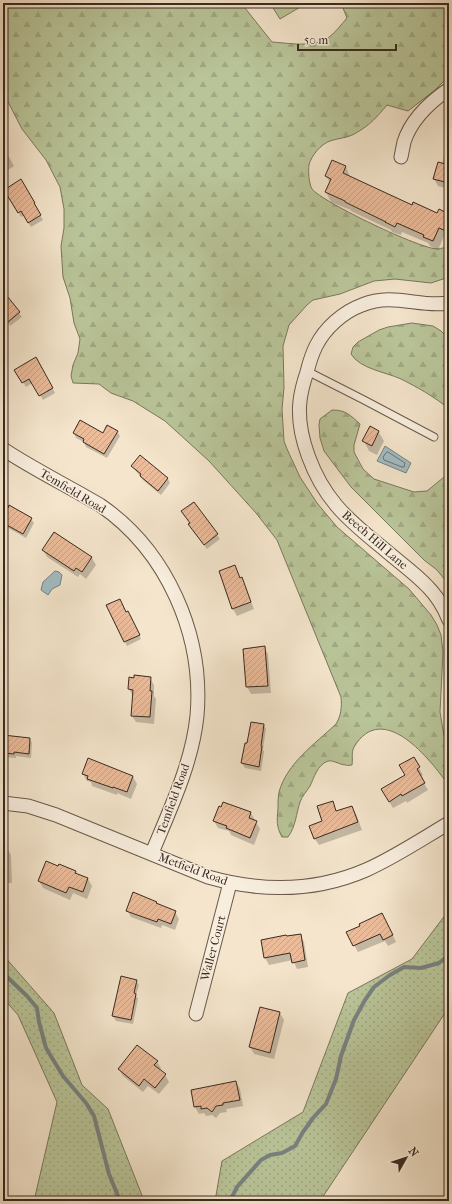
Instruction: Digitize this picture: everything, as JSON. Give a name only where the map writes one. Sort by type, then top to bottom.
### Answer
[{"type":"street","points":[[401,157],[404,142],[410,129],[427,107],[449,89]]},
{"type":"street","name":"Beech Hill Lane","points":[[449,303],[440,305],[398,300],[379,300],[362,305],[344,315],[328,328],[316,346],[307,371],[300,401],[300,424],[305,448],[318,478],[335,504],[356,526],[429,587],[444,607],[449,620]]},
{"type":"street","name":"Temfield Road","points":[[3,449],[100,505],[118,520],[151,554],[168,582],[182,611],[189,632],[194,660],[197,686],[197,716],[184,773],[152,853]]},
{"type":"street","name":"Metfield Road","points":[[3,803],[28,806],[56,816],[152,853],[208,877],[230,883],[275,888],[315,886],[352,876],[384,861],[449,823]]},
{"type":"street","name":"Waller Court","points":[[196,1014],[230,883]]},
{"type":"lane","points":[[307,371],[434,437]]},
{"type":"green space","points":[[3,3],[241,3],[272,42],[308,44],[328,38],[347,18],[341,3],[449,3],[449,76],[435,90],[408,111],[387,105],[373,120],[353,135],[330,141],[323,145],[312,158],[309,165],[309,181],[312,189],[334,204],[394,234],[428,247],[439,249],[449,245],[449,277],[431,283],[395,279],[374,281],[340,294],[313,300],[289,325],[283,346],[284,388],[282,409],[284,441],[300,477],[317,503],[337,527],[409,589],[431,615],[437,625],[441,635],[443,652],[440,712],[444,736],[449,749],[449,786],[431,762],[406,739],[392,731],[379,729],[366,734],[354,747],[352,753],[352,765],[344,765],[328,761],[321,765],[301,800],[291,833],[288,837],[282,837],[277,820],[279,792],[283,782],[295,763],[336,724],[341,711],[341,697],[277,540],[256,513],[209,461],[165,421],[133,401],[111,393],[99,384],[73,383],[71,376],[73,365],[78,353],[80,339],[74,323],[70,298],[63,277],[61,246],[64,228],[64,209],[60,187],[46,160],[22,129],[3,92]]},
{"type":"green space","points":[[270,3],[307,3],[280,19]]},
{"type":"green space","points":[[412,323],[433,326],[449,339],[449,409],[432,396],[407,382],[367,367],[355,359],[351,354],[353,347],[358,342],[379,330]]},
{"type":"green space","points":[[332,410],[344,412],[360,424],[354,445],[354,452],[363,469],[374,479],[414,492],[427,491],[449,473],[449,585],[437,570],[424,560],[351,487],[324,451],[320,438],[320,419]]},
{"type":"green space","points":[[449,910],[449,1007],[320,1201],[215,1201],[222,1161],[303,1112],[348,993],[412,959]]},
{"type":"green space","points":[[3,955],[54,1013],[82,1085],[108,1109],[143,1198],[147,1201],[34,1201],[57,1102],[18,1015],[3,998]]},
{"type":"water","points":[[385,446],[411,463],[406,473],[377,461]]},
{"type":"water","points":[[55,571],[62,575],[60,585],[52,589],[48,595],[41,590],[43,582]]},
{"type":"building","points":[[332,160],[346,166],[343,173],[412,205],[413,202],[437,213],[439,209],[449,214],[449,225],[446,231],[439,228],[433,241],[423,237],[424,235],[397,223],[395,227],[325,192],[331,179],[325,176]]},
{"type":"building","points":[[438,162],[449,165],[449,183],[433,179]]},
{"type":"building","points":[[21,179],[41,215],[28,223],[21,211],[18,213],[4,190]]},
{"type":"building","points":[[3,291],[20,312],[3,326]]},
{"type":"building","points":[[36,357],[53,388],[39,396],[29,379],[22,383],[14,370]]},
{"type":"building","points":[[80,420],[103,433],[107,425],[118,431],[104,454],[83,442],[84,439],[73,433]]},
{"type":"building","points":[[370,426],[379,431],[372,446],[362,441]]},
{"type":"building","points":[[140,455],[168,478],[158,491],[140,476],[141,474],[131,466]]},
{"type":"building","points":[[194,502],[218,534],[204,545],[188,524],[190,523],[181,511]]},
{"type":"building","points":[[3,505],[8,508],[9,505],[32,518],[23,534],[3,523]]},
{"type":"building","points":[[54,532],[92,557],[82,572],[76,568],[74,571],[42,550]]},
{"type":"building","points":[[235,565],[240,578],[242,577],[251,602],[232,609],[219,571]]},
{"type":"building","points":[[120,599],[140,635],[124,642],[106,605]]},
{"type":"building","points":[[265,646],[268,686],[246,687],[243,649]]},
{"type":"building","points":[[134,675],[151,677],[150,691],[152,691],[150,717],[131,716],[133,690],[128,689],[129,677],[134,678]]},
{"type":"building","points":[[251,722],[264,724],[259,767],[241,763]]},
{"type":"building","points":[[3,735],[30,738],[29,754],[14,752],[14,754],[3,753]]},
{"type":"building","points":[[414,757],[420,767],[417,769],[425,783],[402,796],[401,794],[389,802],[381,789],[405,775],[399,765]]},
{"type":"building","points":[[88,758],[133,776],[127,792],[87,779],[88,776],[82,774]]},
{"type":"building","points":[[333,801],[336,811],[352,806],[358,822],[314,839],[309,826],[322,821],[317,806]]},
{"type":"building","points":[[223,802],[251,812],[249,818],[257,821],[250,838],[226,828],[227,826],[213,821],[219,806],[221,807]]},
{"type":"building","points":[[46,861],[58,866],[59,864],[88,878],[83,892],[69,887],[66,893],[38,881]]},
{"type":"building","points":[[133,892],[176,911],[171,924],[158,919],[157,922],[126,911]]},
{"type":"building","points":[[382,913],[393,935],[383,940],[380,934],[353,946],[346,932],[360,926],[359,924]]},
{"type":"building","points":[[301,934],[305,960],[292,963],[290,953],[264,958],[261,940],[286,935]]},
{"type":"building","points":[[121,976],[137,980],[131,1020],[112,1016]]},
{"type":"building","points":[[260,1007],[280,1012],[270,1053],[249,1047]]},
{"type":"building","points":[[137,1045],[158,1061],[154,1065],[166,1074],[155,1088],[144,1079],[139,1086],[118,1069]]},
{"type":"building","points":[[236,1081],[240,1100],[223,1103],[223,1105],[216,1106],[212,1112],[207,1108],[201,1109],[201,1106],[194,1107],[191,1090]]},
{"type":"waterway","points":[[230,1201],[237,1187],[261,1160],[270,1155],[282,1153],[295,1146],[313,1118],[326,1104],[336,1079],[341,1056],[354,1020],[374,987],[404,967],[421,968],[439,963],[449,955]]},
{"type":"waterway","points":[[3,973],[37,1008],[46,1048],[63,1076],[86,1103],[94,1116],[109,1174],[120,1201]]}]
